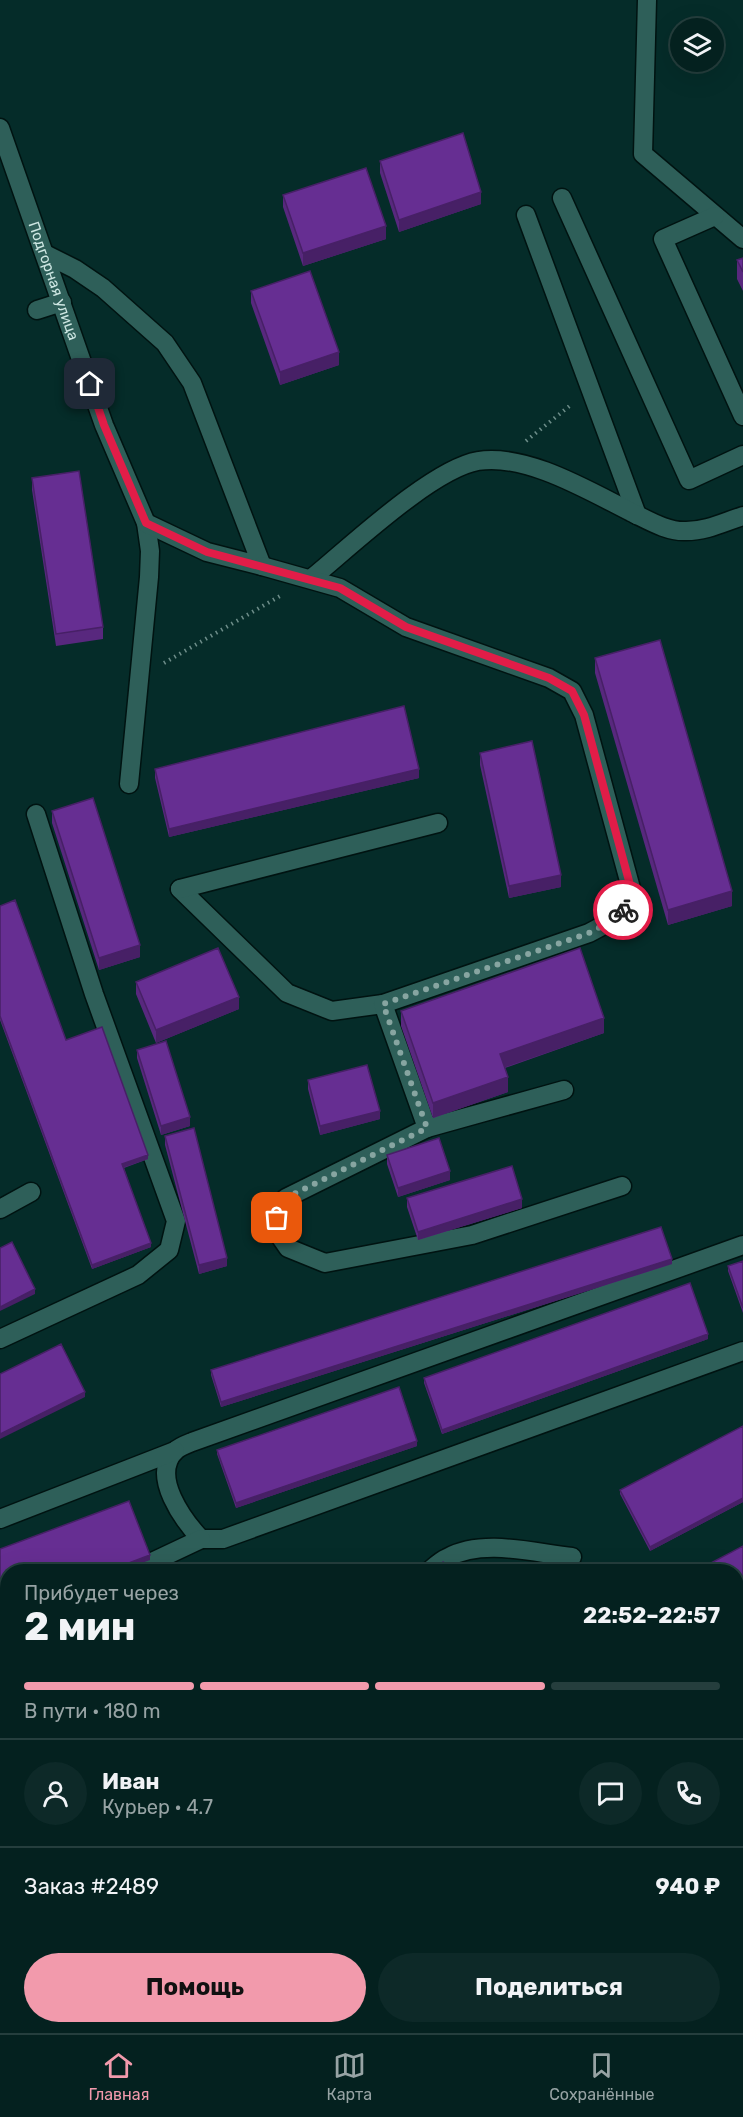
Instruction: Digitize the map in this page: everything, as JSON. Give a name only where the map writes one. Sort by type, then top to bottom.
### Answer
[{"type":"street","points":[[647,0],[643,154],[743,239]]},
{"type":"street","name":"Подгорная улица","points":[[0,128],[104,425],[146,523],[150,550],[149,577],[129,784]]},
{"type":"street","points":[[562,198],[689,480],[743,455]]},
{"type":"street","points":[[526,215],[637,515]]},
{"type":"street","points":[[715,216],[663,239],[743,416]]},
{"type":"street","points":[[45,254],[75,269],[103,288],[165,343],[192,382],[262,566]]},
{"type":"street","points":[[37,310],[62,302]]},
{"type":"street","points":[[312,578],[425,487],[458,468],[478,461],[503,461],[529,466],[579,486],[662,527],[684,532],[711,528],[743,516]]},
{"type":"street","points":[[146,523],[207,552],[312,578],[340,588],[406,627],[549,678],[572,691],[584,715],[632,892],[619,917],[589,933],[383,1004],[332,1011],[287,993],[180,890],[438,823]]},
{"type":"street","points":[[0,1339],[138,1275],[169,1250],[176,1221],[94,994],[36,814]]},
{"type":"street","points":[[383,1004],[427,1128]]},
{"type":"street","points":[[564,1090],[427,1128],[286,1198],[277,1218],[279,1235],[288,1248],[325,1263],[472,1235],[622,1186]]},
{"type":"street","points":[[0,1209],[31,1192]]},
{"type":"street","points":[[0,1519],[203,1438],[743,1245]]},
{"type":"street","points":[[148,1564],[201,1539],[223,1539],[743,1351]]},
{"type":"street","points":[[175,1451],[168,1464],[168,1482],[182,1518],[201,1539]]},
{"type":"street","points":[[439,1564],[447,1558],[466,1551],[485,1548],[572,1557]]},
{"type":"path","points":[[140,677],[312,578]]},
{"type":"building","points":[[463,133],[481,192],[399,220],[380,161]]},
{"type":"building","points":[[366,168],[386,226],[303,253],[283,195]]},
{"type":"building","points":[[743,258],[743,272],[737,260]]},
{"type":"building","points":[[310,271],[339,352],[280,372],[251,291]]},
{"type":"building","points":[[79,471],[103,627],[56,634],[32,478]]},
{"type":"building","points":[[660,640],[732,891],[668,910],[595,658]]},
{"type":"building","points":[[404,706],[419,769],[169,829],[155,769]]},
{"type":"building","points":[[532,741],[561,875],[509,886],[480,753]]},
{"type":"building","points":[[93,798],[140,945],[99,958],[52,811]]},
{"type":"building","points":[[15,900],[66,1040],[102,1027],[148,1155],[122,1164],[151,1243],[92,1265],[0,1016],[0,906]]},
{"type":"building","points":[[218,948],[239,997],[156,1030],[136,982]]},
{"type":"building","points":[[580,948],[604,1018],[500,1054],[508,1077],[433,1103],[401,1011]]},
{"type":"building","points":[[166,1041],[190,1117],[161,1126],[137,1050]]},
{"type":"building","points":[[367,1065],[380,1111],[320,1126],[308,1080]]},
{"type":"building","points":[[194,1128],[227,1258],[199,1265],[165,1136]]},
{"type":"building","points":[[439,1138],[450,1171],[398,1188],[387,1155]]},
{"type":"building","points":[[512,1166],[522,1199],[418,1232],[407,1198]]},
{"type":"building","points":[[661,1227],[672,1259],[221,1402],[211,1370]]},
{"type":"building","points":[[12,1242],[35,1289],[0,1307],[0,1248]]},
{"type":"building","points":[[743,1261],[743,1308],[728,1266]]},
{"type":"building","points":[[690,1283],[708,1334],[442,1430],[424,1378]]},
{"type":"building","points":[[61,1344],[85,1392],[0,1434],[0,1374]]},
{"type":"building","points":[[399,1387],[417,1441],[236,1503],[217,1450]]},
{"type":"building","points":[[743,1426],[743,1498],[650,1547],[620,1490]]},
{"type":"building","points":[[129,1501],[150,1555],[126,1564],[0,1564],[0,1549]]},
{"type":"building","points":[[743,1546],[743,1564],[709,1564]]},
{"type":"way so far","points":[[277,1218],[286,1198],[427,1128],[383,1004],[589,933],[619,917],[623,910]]},
{"type":"route","points":[[90,384],[104,425],[146,523],[207,552],[312,578],[340,588],[406,627],[549,678],[572,691],[584,715],[632,892],[623,910]]}]
